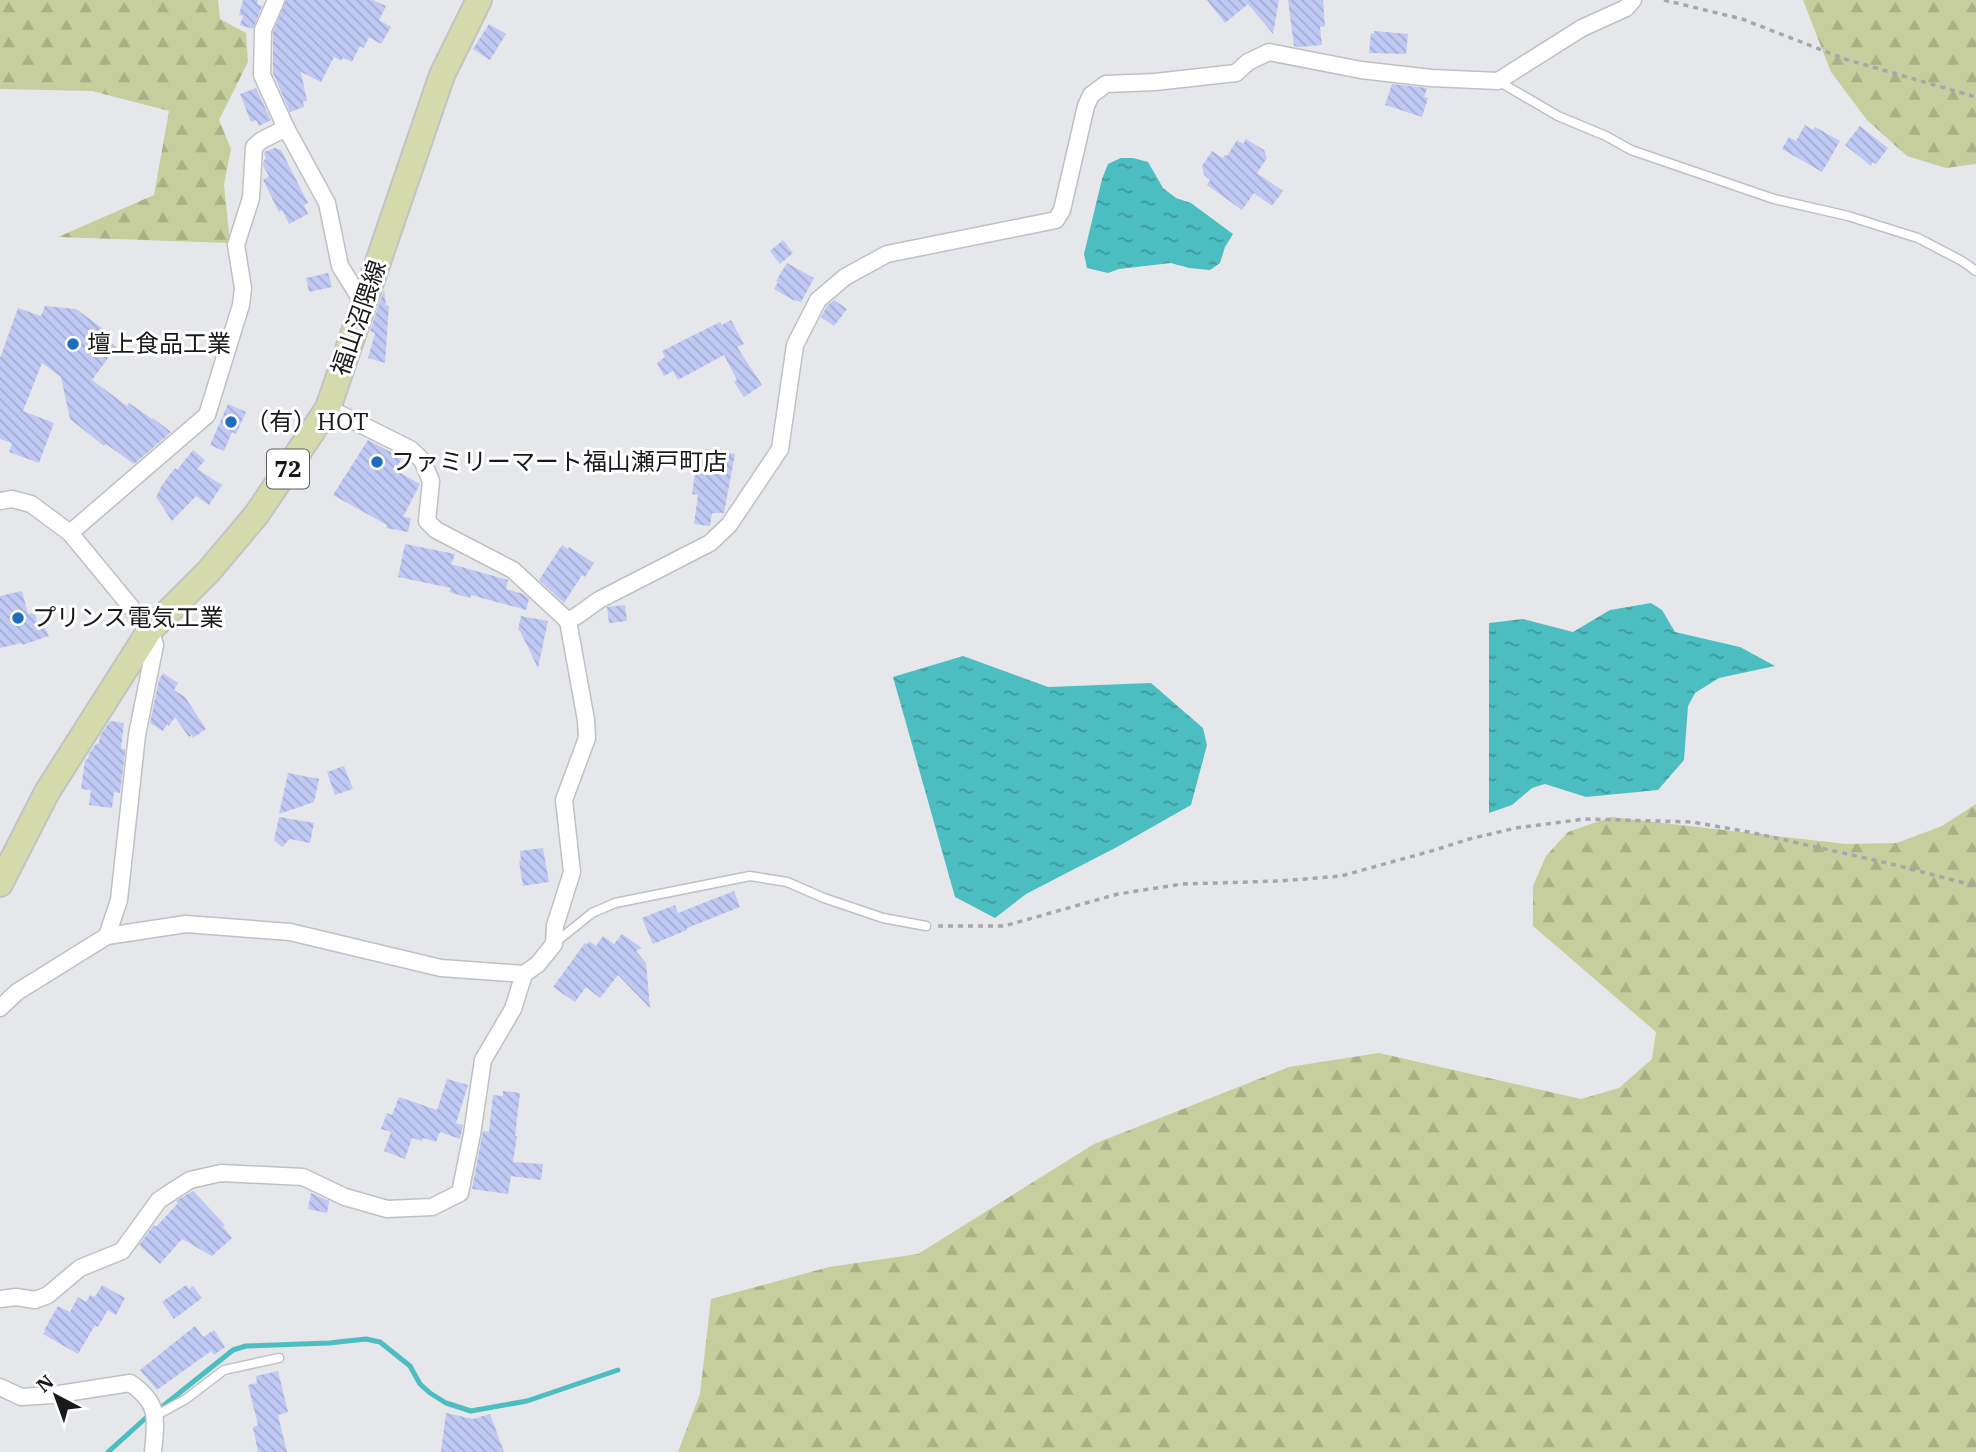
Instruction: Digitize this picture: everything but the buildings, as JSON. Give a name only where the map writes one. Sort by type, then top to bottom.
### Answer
[{"type":"main road","name":"福山沼隈線","points":[[0,884],[47,792],[150,630],[209,571],[257,514],[328,408],[442,75],[479,0]]},
{"type":"street","points":[[276,0],[263,30],[262,75],[286,128],[327,203],[340,265],[363,303]]},
{"type":"street","points":[[568,621],[599,600],[710,543],[729,526],[780,449],[795,345],[818,300],[845,277],[887,254],[1056,220],[1062,210],[1086,106],[1091,95],[1106,84],[1155,82],[1236,73],[1248,62],[1269,52],[1361,70],[1431,78],[1498,81],[1582,29],[1626,8],[1633,0]]},
{"type":"street","points":[[70,533],[207,415],[242,305],[243,288],[236,245],[251,198],[254,146],[286,128]]},
{"type":"street","points":[[0,1299],[16,1297],[36,1300],[48,1295],[80,1268],[122,1251],[159,1200],[190,1180],[221,1173],[303,1177],[345,1197],[387,1209],[432,1207],[460,1193],[483,1060],[513,1009],[524,974],[538,964],[554,944],[555,926],[572,872],[564,800],[587,737],[568,621],[513,570],[436,530],[427,521],[431,481],[422,460],[410,449],[328,408]]},
{"type":"street","points":[[0,501],[12,499],[31,504],[70,533],[150,630],[155,645],[137,735],[119,900],[107,936]]},
{"type":"street","points":[[0,1009],[17,992],[107,936],[186,924],[289,932],[441,968],[524,974]]},
{"type":"street","points":[[0,1387],[21,1396],[52,1395],[130,1383],[143,1392],[157,1415],[153,1452]]},
{"type":"lane","points":[[1498,81],[1558,116],[1632,150],[1774,199],[1848,216],[1918,238],[1976,271]]},
{"type":"lane","points":[[554,944],[592,912],[615,903],[750,876],[787,882],[883,918],[926,926]]},
{"type":"lane","points":[[157,1415],[186,1399],[224,1370],[279,1358]]},
{"type":"path","points":[[1664,0],[1742,19],[1845,59],[1976,97]]},
{"type":"path","points":[[926,926],[1004,926],[1118,894],[1182,884],[1341,876],[1516,828],[1585,819],[1692,822],[1869,859],[1976,887]]},
{"type":"green space","points":[[0,0],[218,0],[220,19],[246,33],[248,62],[219,120],[231,149],[224,185],[230,243],[58,237],[154,195],[169,111],[92,91],[0,89]]},
{"type":"green space","points":[[1803,0],[1976,0],[1976,164],[1946,168],[1907,156],[1867,120],[1831,72]]},
{"type":"green space","points":[[1976,804],[1976,1452],[678,1452],[700,1394],[711,1299],[829,1267],[918,1254],[1094,1144],[1289,1067],[1379,1053],[1581,1099],[1619,1088],[1652,1059],[1656,1032],[1533,926],[1533,886],[1546,856],[1568,832],[1611,817],[1846,844],[1897,843],[1942,826]]},
{"type":"water","points":[[1121,158],[1148,162],[1163,188],[1176,198],[1191,203],[1233,234],[1220,263],[1210,270],[1171,263],[1119,269],[1108,273],[1087,268],[1084,254],[1102,179],[1108,164]]},
{"type":"water","points":[[1651,603],[1662,610],[1675,632],[1740,647],[1775,666],[1719,678],[1695,693],[1688,706],[1684,760],[1658,790],[1586,797],[1545,784],[1532,788],[1512,805],[1489,813],[1489,623],[1523,619],[1573,632],[1610,610]]},
{"type":"water","points":[[963,656],[1048,687],[1151,683],[1203,728],[1207,745],[1191,805],[1026,894],[995,918],[955,897],[893,677]]},
{"type":"waterway","points":[[163,1406],[233,1350],[246,1346],[366,1339],[380,1342],[410,1366],[420,1384],[430,1393],[446,1403],[471,1411],[527,1401],[618,1370]]},
{"type":"waterway","points":[[108,1452],[148,1416]]},
{"type":"place","name":"壇上食品工業","points":[[73,344]]},
{"type":"place","name":"（有）HOT","points":[[231,422]]},
{"type":"place","name":"ファミリーマート福山瀬戸町店","points":[[377,462]]},
{"type":"place","name":"プリンス電気工業","points":[[18,618]]}]
